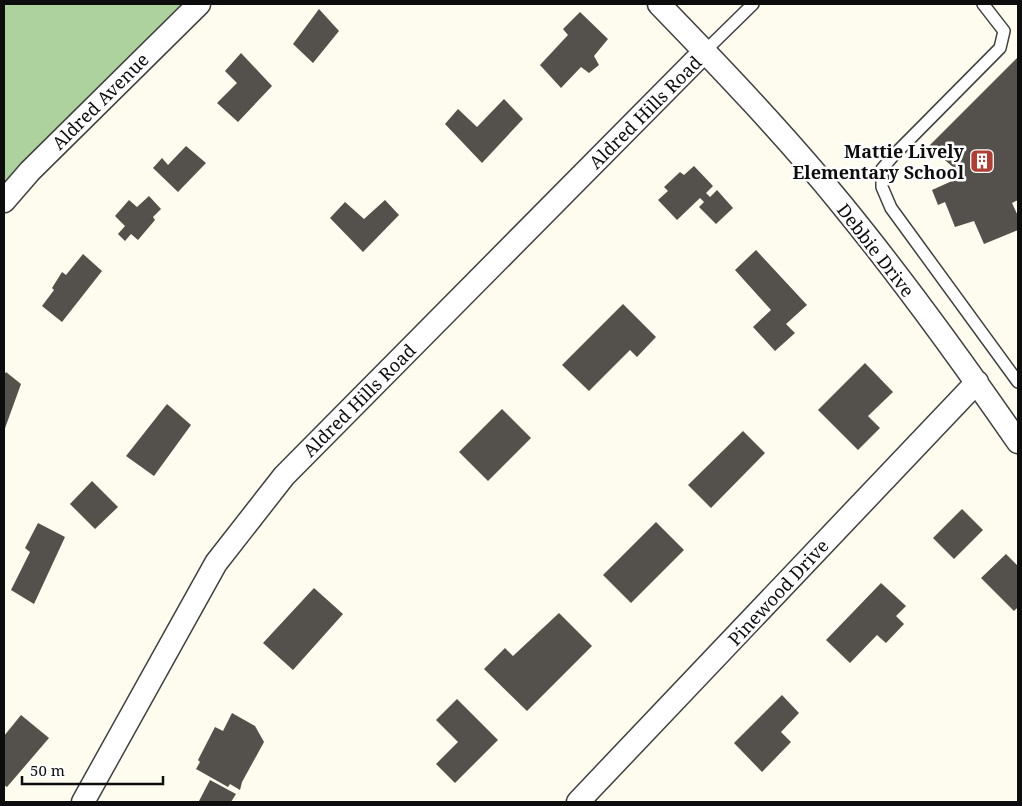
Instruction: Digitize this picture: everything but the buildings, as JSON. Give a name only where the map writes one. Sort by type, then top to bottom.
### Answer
[{"type":"street","name":"Aldred Avenue","points":[[4,201],[30,171],[199,4]]},
{"type":"street","name":"Debbie Drive","points":[[659,4],[705,51],[842,205],[977,382],[1018,442]]},
{"type":"street","name":"Aldred Hills Road","points":[[84,802],[216,563],[284,476],[705,51]]},
{"type":"street","name":"Pinewood Drive","points":[[578,802],[977,382]]},
{"type":"lane","points":[[705,51],[753,4]]},
{"type":"lane","points":[[983,4],[1004,31],[1000,48],[893,156],[882,170],[882,187],[891,208],[1018,382]]},
{"type":"green space","points":[[4,4],[188,4],[4,187]]},
{"type":"place","name":"Mattie Lively Elementary School","points":[[982,161]]}]
